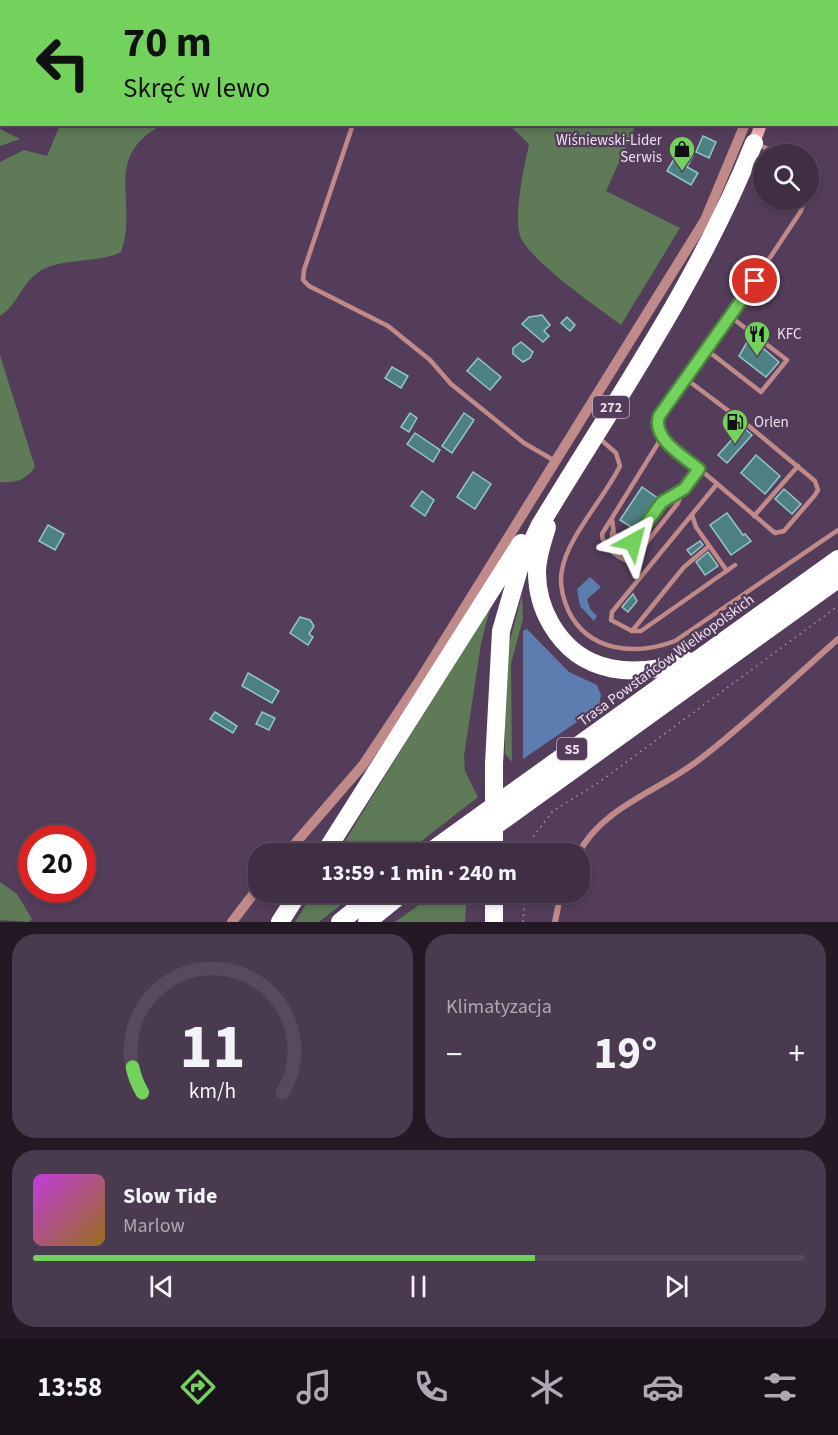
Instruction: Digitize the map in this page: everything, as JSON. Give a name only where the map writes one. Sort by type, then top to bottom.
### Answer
[{"type":"highway","name":"272","points":[[554,502],[699,260],[734,193],[754,143]]},
{"type":"highway","points":[[554,502],[537,569],[538,594],[543,609],[559,637],[577,655],[602,668],[636,672],[687,662],[717,645]]},
{"type":"highway","points":[[494,843],[494,764],[501,631],[519,569],[554,502]]},
{"type":"highway","points":[[331,843],[535,520],[554,502]]},
{"type":"highway","name":"Trasa Powstańców Wielkopolskich","points":[[443,843],[838,559]]},
{"type":"highway","name":"S5","points":[[471,843],[838,579]]},
{"type":"highway","points":[[280,922],[292,903]]},
{"type":"highway","points":[[340,922],[363,903]]},
{"type":"highway","points":[[368,921],[390,903]]},
{"type":"highway","points":[[494,903],[494,922]]},
{"type":"main road","name":"272","points":[[754,143],[760,126]]},
{"type":"street","points":[[296,843],[363,765],[381,740],[556,462],[705,220],[745,126]]},
{"type":"street","points":[[586,843],[599,825],[614,812],[698,761],[838,639]]},
{"type":"street","points":[[232,922],[248,901]]},
{"type":"street","points":[[555,922],[559,903]]},
{"type":"lane","points":[[352,126],[303,270],[303,280],[309,286],[388,326],[430,360],[451,384],[524,443],[556,462]]},
{"type":"lane","points":[[686,379],[750,427],[814,481],[818,490],[802,511],[779,534],[754,516],[662,437],[657,427],[659,416],[686,379],[708,351],[801,210]]},
{"type":"lane","points":[[708,351],[761,392],[787,360],[731,317]]},
{"type":"lane","points":[[595,435],[616,453],[620,466],[572,545],[562,568],[561,587],[572,618],[593,640],[602,644],[644,650],[675,641],[838,530]]},
{"type":"lane","points":[[662,437],[604,530],[603,541],[622,560],[635,557],[678,503],[684,489],[699,469]]},
{"type":"lane","points":[[754,516],[798,466]]},
{"type":"lane","points":[[717,484],[611,615],[615,624],[632,631],[646,630],[735,565]]},
{"type":"lane","points":[[613,516],[612,540],[623,548],[629,547],[638,538],[662,502],[684,489]]},
{"type":"lane","points":[[692,515],[696,527],[727,571]]},
{"type":"lane","points":[[632,631],[684,567],[710,546]]},
{"type":"path","points":[[531,843],[533,837],[553,811],[607,776],[838,606]]},
{"type":"path","points":[[523,922],[524,903]]},
{"type":"green space","points":[[60,126],[161,126],[143,138],[132,151],[127,166],[125,234],[121,252],[112,256],[54,265],[44,269],[26,284],[6,312],[0,316],[0,162],[24,150],[47,156]]},
{"type":"green space","points":[[510,126],[636,126],[606,191],[680,228],[621,325],[563,282],[523,242],[519,232],[518,211],[529,144]]},
{"type":"green space","points":[[0,129],[20,139],[0,146]]},
{"type":"green space","points":[[0,355],[35,467],[24,478],[11,482],[0,482]]},
{"type":"green space","points":[[522,595],[523,619],[511,664],[512,762],[505,754],[505,659]]},
{"type":"green space","points":[[491,604],[481,644],[464,756],[465,771],[478,797],[419,843],[344,843]]},
{"type":"green space","points":[[0,882],[17,894],[18,903],[22,903],[32,919],[29,922],[0,920]]},
{"type":"green space","points":[[307,903],[343,903],[319,922],[295,922]]},
{"type":"green space","points":[[422,903],[466,903],[465,922],[395,922]]},
{"type":"water","points":[[590,577],[601,587],[587,599],[590,609],[597,616],[594,621],[580,606],[577,589]]},
{"type":"water","points":[[527,629],[569,672],[597,685],[601,695],[599,707],[523,759],[523,631]]},
{"type":"building","points":[[703,136],[716,142],[709,158],[696,152]]},
{"type":"building","name":"Wiśniewski-Lider Serwis","points":[[674,144],[693,156],[687,167],[698,173],[691,185],[667,171],[677,154],[670,150]]},
{"type":"building","points":[[542,315],[550,325],[544,331],[549,336],[543,342],[522,324],[529,317]]},
{"type":"building","points":[[567,317],[575,325],[570,331],[561,323]]},
{"type":"building","name":"KFC","points":[[750,337],[779,362],[766,377],[739,356]]},
{"type":"building","points":[[521,342],[533,352],[530,358],[523,362],[513,354],[513,348]]},
{"type":"building","points":[[478,358],[501,377],[490,390],[467,371]]},
{"type":"building","points":[[392,367],[408,376],[401,388],[385,378]]},
{"type":"building","points":[[410,413],[417,418],[409,432],[401,427]]},
{"type":"building","points":[[464,413],[474,420],[452,453],[442,446]]},
{"type":"building","name":"Orlen","points":[[743,427],[752,435],[727,463],[718,455]]},
{"type":"building","points":[[415,433],[440,450],[433,462],[407,444]]},
{"type":"building","points":[[756,455],[780,476],[765,494],[741,473]]},
{"type":"building","points":[[473,472],[491,484],[475,509],[457,497]]},
{"type":"building","points":[[642,487],[659,499],[636,530],[620,520]]},
{"type":"building","points":[[784,489],[801,504],[792,514],[775,499]]},
{"type":"building","points":[[422,491],[434,500],[425,516],[411,506]]},
{"type":"building","points":[[727,513],[743,535],[745,534],[751,541],[731,555],[710,525]]},
{"type":"building","points":[[48,525],[64,534],[55,550],[39,541]]},
{"type":"building","points":[[700,541],[703,545],[691,555],[687,550]]},
{"type":"building","points":[[708,552],[718,566],[705,575],[696,562]]},
{"type":"building","points":[[633,594],[637,601],[628,612],[622,607]]},
{"type":"building","points":[[300,617],[310,620],[314,626],[309,634],[313,637],[308,645],[290,633]]},
{"type":"building","points":[[248,673],[279,691],[272,703],[242,686]]},
{"type":"building","points":[[215,712],[237,726],[233,733],[210,719]]},
{"type":"building","points":[[262,712],[275,718],[269,730],[256,724]]},
{"type":"place","name":"Wiśniewski-Lider Serwis","points":[[682,172]]},
{"type":"place","name":"KFC","points":[[757,357]]},
{"type":"place","name":"Orlen","points":[[735,445]]},
{"type":"route","points":[[633,542],[662,502],[684,489],[699,469],[658,433],[659,416],[708,351],[755,281]]}]
